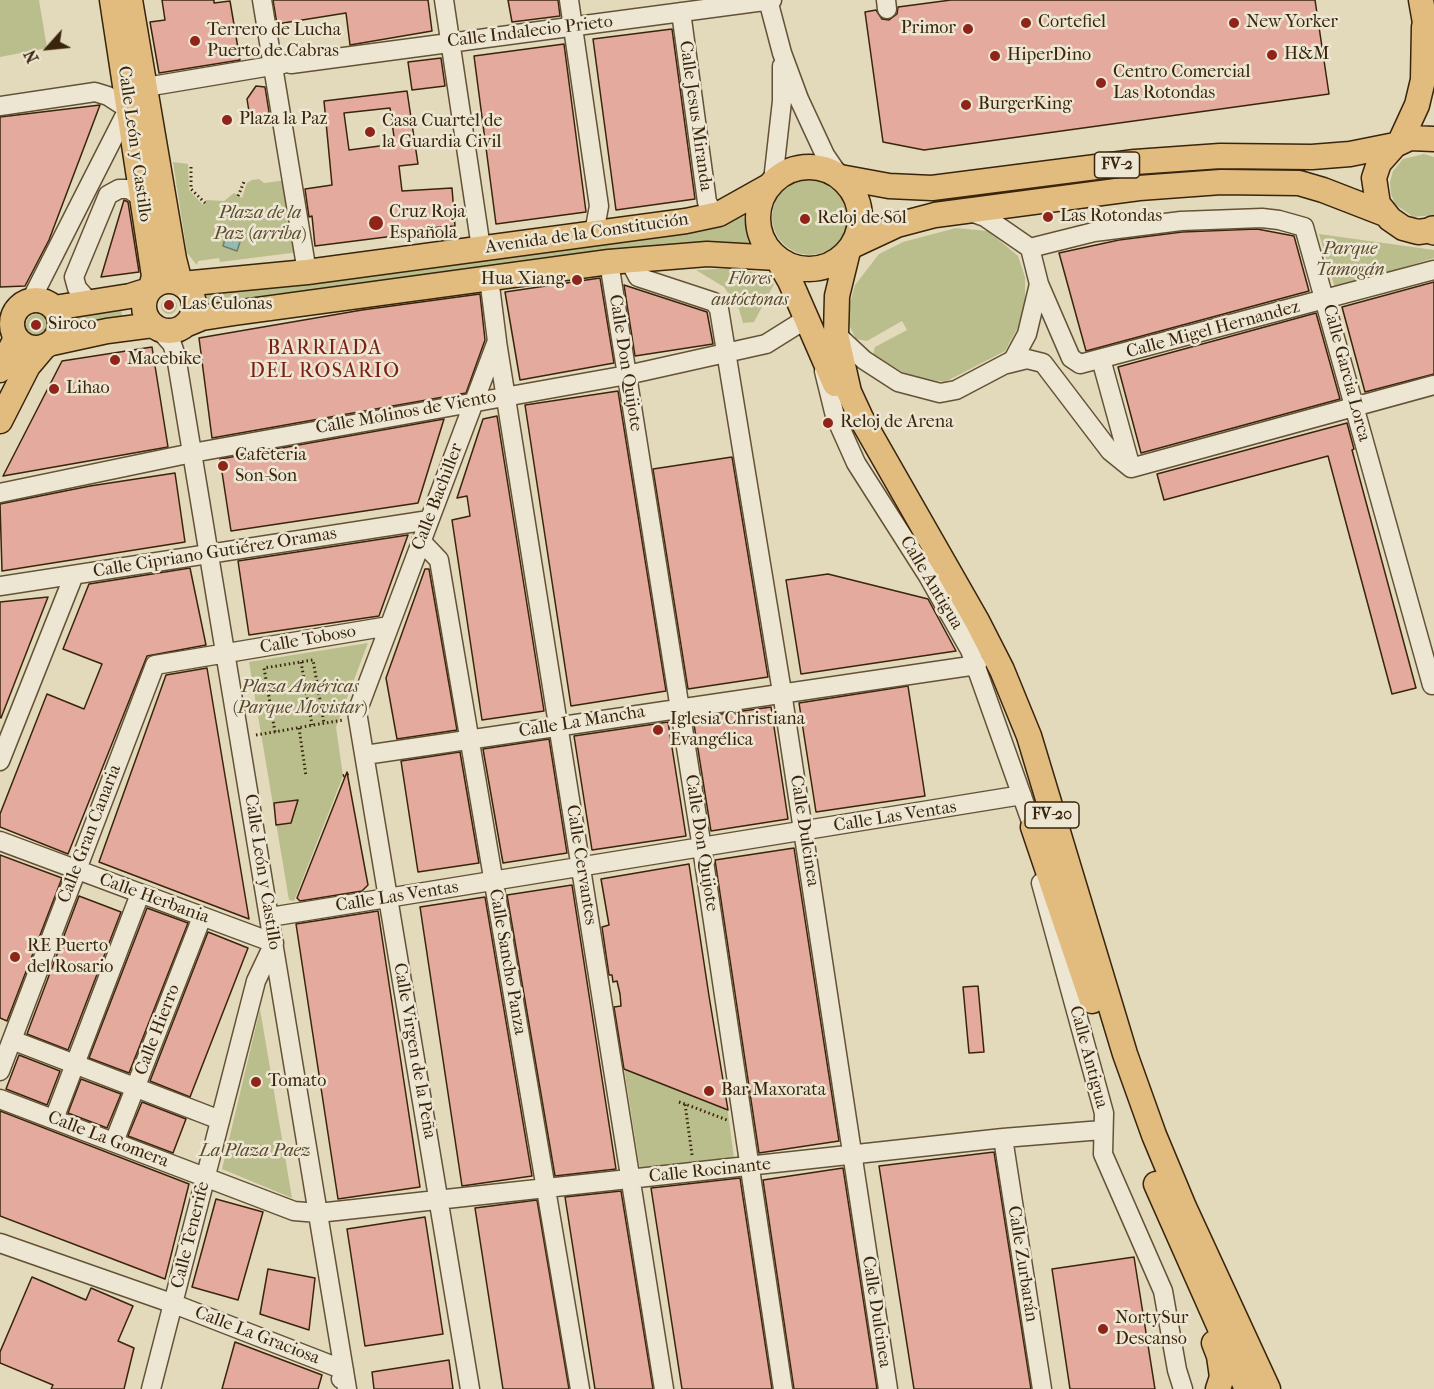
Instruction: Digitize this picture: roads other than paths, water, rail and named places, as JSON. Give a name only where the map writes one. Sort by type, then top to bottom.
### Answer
[{"type":"main road","name":"Calle León y Castillo","points":[[112,0],[154,276],[150,289]]},
{"type":"main road","name":"Calle León y Castillo","points":[[130,0],[174,260],[182,284]]},
{"type":"main road","points":[[1385,214],[1375,193],[1374,178],[1379,163],[1397,143],[1418,105],[1423,80],[1424,27],[1421,0]]},
{"type":"main road","points":[[1424,27],[1434,66]]},
{"type":"main road","name":"FV-2","points":[[840,177],[889,186],[932,188],[1136,162],[1220,156],[1327,157],[1421,137],[1434,139]]},
{"type":"main road","points":[[806,166],[828,170],[840,177],[853,191],[859,206],[860,222],[850,249],[831,264],[815,269],[799,268],[777,258],[764,243],[758,227],[758,210],[771,183],[786,171],[806,166]]},
{"type":"main road","name":"FV-2","points":[[850,249],[913,219],[1139,188],[1221,182],[1299,183],[1385,214],[1403,228],[1418,232],[1434,230]]},
{"type":"main road","name":"Avenida de la Constitución","points":[[182,284],[307,272],[719,214],[771,183]]},
{"type":"main road","name":"FV-20","points":[[850,249],[827,340],[855,422],[969,622],[997,678],[1022,742],[1134,1127],[1176,1233],[1243,1386]]},
{"type":"main road","name":"Avenida de la Constitución","points":[[184,326],[201,318],[234,313],[619,261],[707,254],[777,258]]},
{"type":"main road","name":"FV-20","points":[[777,258],[806,319],[827,340],[861,418],[977,621],[1002,670],[1029,736],[1125,1054],[1184,1207],[1268,1389]]},
{"type":"main road","points":[[8,340],[35,348],[107,331],[155,326],[169,331],[184,326],[194,311],[194,302],[191,293],[182,284],[165,281],[150,289],[90,303],[54,308]]},
{"type":"main road","points":[[150,289],[144,310],[155,326]]},
{"type":"main road","points":[[0,370],[16,306],[39,300],[54,308],[60,319],[59,332],[28,366],[0,421]]},
{"type":"main road","points":[[1033,827],[1134,1127]]},
{"type":"main road","points":[[1184,1207],[1185,1228],[1244,1360],[1243,1386]]},
{"type":"main road","points":[[1176,1233],[1184,1270],[1219,1356],[1221,1377],[1218,1389]]},
{"type":"street","points":[[262,0],[283,65],[307,272]]},
{"type":"street","points":[[444,0],[481,248]]},
{"type":"street","points":[[569,0],[599,206],[594,233]]},
{"type":"street","points":[[770,0],[782,53],[810,126],[840,177]]},
{"type":"street","name":"Calle Indalecio Prieto","points":[[146,87],[283,65],[770,0]]},
{"type":"street","name":"Calle Jesus Miranda","points":[[681,12],[707,202],[713,212],[719,214]]},
{"type":"street","points":[[771,183],[782,101],[782,53]]},
{"type":"street","points":[[0,105],[94,92],[108,96],[128,109],[16,306]]},
{"type":"street","points":[[90,303],[77,288],[74,278],[75,268],[108,195],[119,189],[129,189],[143,199]]},
{"type":"street","points":[[827,340],[898,381],[916,389],[940,393],[956,390],[1013,360],[1027,334],[1039,284],[1030,249],[985,217],[966,210]]},
{"type":"street","name":"Calle Garcia Lorca","points":[[1030,249],[1095,232],[1181,221],[1280,220],[1301,224],[1306,230],[1326,300],[1432,685]]},
{"type":"street","name":"Calle Dulcinea","points":[[619,261],[646,281],[714,302],[719,309],[783,692],[888,1389]]},
{"type":"street","name":"Calle Don Quijote","points":[[619,261],[627,375],[702,848],[783,1389]]},
{"type":"street","name":"Calle Migel Hernandez","points":[[1039,284],[1074,361],[1080,364],[1434,270]]},
{"type":"street","name":"Calle Bachiller","points":[[350,716],[389,626],[476,400],[496,341],[489,278]]},
{"type":"street","name":"Calle Molinos de Viento","points":[[0,493],[192,453],[476,400],[627,375],[766,344],[806,319]]},
{"type":"street","name":"Calle León y Castillo","points":[[155,326],[172,345],[176,356],[347,1389]]},
{"type":"street","name":"Calle León y Castillo","points":[[176,356],[184,326]]},
{"type":"street","name":"Calle Antigua","points":[[827,340],[835,416],[845,440],[961,632],[976,665],[1033,827]]},
{"type":"street","name":"Calle Cervantes","points":[[496,341],[507,395],[664,1389]]},
{"type":"street","points":[[1007,364],[1027,359],[1043,363],[1110,451],[1131,468]]},
{"type":"street","points":[[1101,360],[1131,468]]},
{"type":"street","points":[[1131,468],[1434,385]]},
{"type":"street","points":[[476,400],[491,406],[512,428]]},
{"type":"street","name":"Calle Cipriano Gutiérez Oramas","points":[[0,586],[429,520]]},
{"type":"street","name":"Calle Sancho Panza","points":[[421,541],[439,560],[580,1389]]},
{"type":"street","points":[[0,761],[74,575]]},
{"type":"street","name":"Calle Toboso","points":[[226,655],[389,626]]},
{"type":"street","name":"Calle Gran Canaria","points":[[0,1071],[155,665],[226,655]]},
{"type":"street","name":"Calle La Mancha","points":[[365,754],[976,665]]},
{"type":"street","name":"Calle Virgen de la Peña","points":[[350,716],[365,754],[470,1389]]},
{"type":"street","name":"Calle Las Ventas","points":[[270,917],[1022,795]]},
{"type":"street","name":"Calle Herbania","points":[[0,842],[274,943]]},
{"type":"street","name":"Calle Antigua","points":[[1034,859],[1104,1113],[1102,1154],[1163,1291],[1177,1370],[1184,1389]]},
{"type":"street","points":[[54,1119],[140,894]]},
{"type":"street","name":"Calle Hierro","points":[[114,1142],[202,917]]},
{"type":"street","name":"Calle Tenerife","points":[[151,1389],[256,981],[274,943]]},
{"type":"street","points":[[12,1040],[220,1120]]},
{"type":"street","name":"Calle La Gomera","points":[[0,1099],[294,1211],[318,1213]]},
{"type":"street","name":"Calle Rocinante","points":[[318,1213],[1003,1138],[1102,1130]]},
{"type":"street","name":"Calle Zurbarán","points":[[1003,1138],[1042,1389]]},
{"type":"street","name":"Calle La Graciosa","points":[[0,1243],[174,1304],[344,1370]]},
{"type":"street","points":[[338,1389],[344,1370]]},
{"type":"water","points":[[227,231],[242,236],[237,251],[223,246]]},
{"type":"place","name":"Cortefiel","points":[[1026,23]]},
{"type":"place","name":"New Yorker","points":[[1234,23]]},
{"type":"place","name":"Primor","points":[[968,29]]},
{"type":"place","name":"Terrero de Lucha Puerto de Cabras","points":[[195,41]]},
{"type":"place","name":"H&M","points":[[1272,55]]},
{"type":"place","name":"HiperDino","points":[[995,56]]},
{"type":"place","name":"Centro Comercial Las Rotondas","points":[[1101,83]]},
{"type":"place","name":"BurgerKing","points":[[966,105]]},
{"type":"place","name":"Plaza la Paz","points":[[227,120]]},
{"type":"place","name":"Casa Cuartel de la Guardia Civil","points":[[370,132]]},
{"type":"place","name":"Las Rotondas","points":[[1048,217]]},
{"type":"place","name":"Reloj de Sol","points":[[805,219]]},
{"type":"place","name":"Cruz Roja Española","points":[[376,223]]},
{"type":"place","name":"Hua Xiang","points":[[577,280]]},
{"type":"place","name":"Las Culonas","points":[[169,305]]},
{"type":"place","name":"Siroco","points":[[36,325]]},
{"type":"place","name":"Macebike","points":[[115,360]]},
{"type":"place","name":"Lihao","points":[[54,389]]},
{"type":"place","name":"Reloj de Arena","points":[[828,423]]},
{"type":"place","name":"Cafeteria Son-Son","points":[[223,466]]},
{"type":"place","name":"Iglesia Christiana Evangélica","points":[[658,730]]},
{"type":"place","name":"RE Puerto del Rosario","points":[[15,957]]},
{"type":"place","name":"Tomato","points":[[256,1082]]},
{"type":"place","name":"Bar Maxorata","points":[[709,1091]]},
{"type":"place","name":"NortySur Descanso","points":[[1103,1329]]},
{"type":"district","name":"BARRIADA DEL ROSARIO","points":[[325,360]]},
{"type":"park label","name":"Plaza de la Paz (arriba)","points":[[260,224]]},
{"type":"park label","name":"Parque Tamogán","points":[[1350,260]]},
{"type":"park label","name":"Flores autóctonas","points":[[750,290]]},
{"type":"park label","name":"Plaza Américas (Parque Movistar)","points":[[300,698]]},
{"type":"park label","name":"La Plaza Paez","points":[[255,1152]]}]
